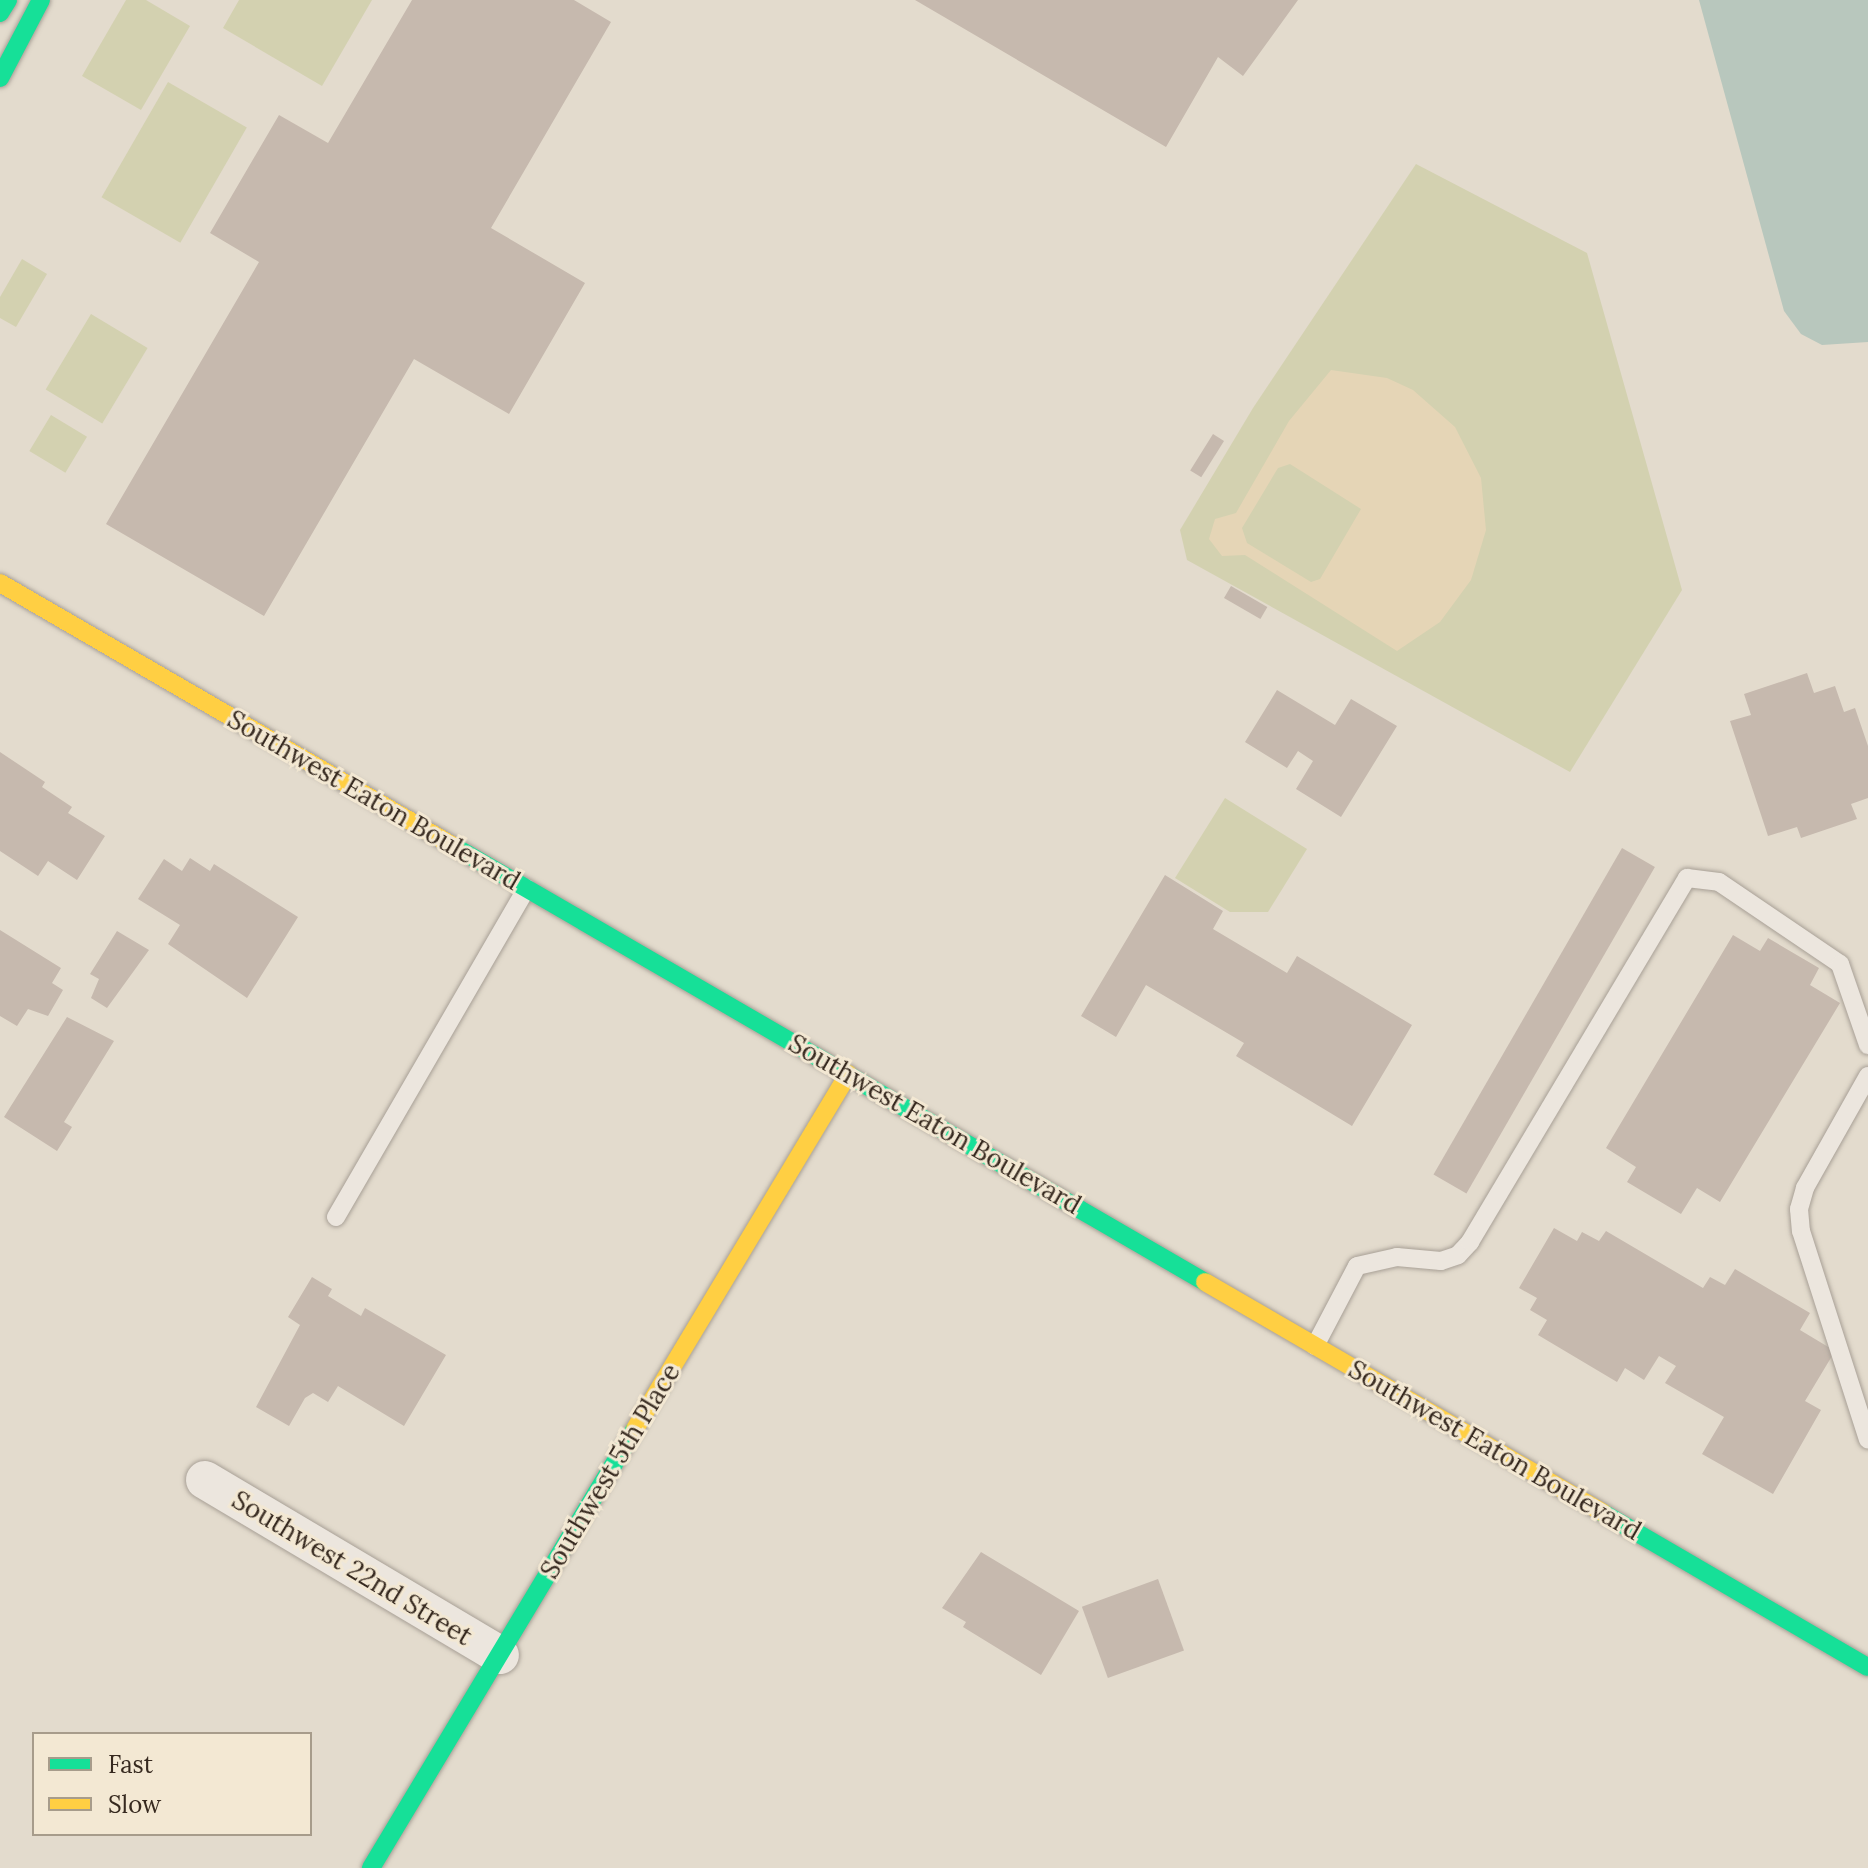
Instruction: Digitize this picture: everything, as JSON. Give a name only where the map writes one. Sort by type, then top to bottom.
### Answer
[{"type":"main road","points":[[0,13],[8,0]]},
{"type":"main road","points":[[0,78],[41,0]]},
{"type":"main road","name":"Southwest Eaton Boulevard","points":[[0,583],[1868,1667]]},
{"type":"main road","name":"Southwest 5th Place","points":[[371,1868],[848,1074]]},
{"type":"street","name":"Southwest 22nd Street","points":[[205,1480],[500,1655]]},
{"type":"lane","points":[[1315,1346],[1357,1266],[1397,1257],[1441,1261],[1458,1255],[1470,1242],[1687,878],[1719,882],[1840,964],[1868,1045]]},
{"type":"lane","points":[[336,1217],[527,888]]},
{"type":"lane","points":[[1868,1076],[1805,1188],[1799,1209],[1801,1231],[1868,1440]]},
{"type":"shaded area","points":[[126,0],[146,0],[190,26],[141,110],[82,76]]},
{"type":"shaded area","points":[[239,0],[372,0],[322,86],[223,28]]},
{"type":"shaded area","points":[[1699,0],[1868,0],[1868,342],[1822,345],[1801,334],[1784,311]]},
{"type":"shaded area","points":[[168,82],[247,127],[180,243],[102,197]]},
{"type":"shaded area","points":[[1416,164],[1587,253],[1682,590],[1570,772],[1187,560],[1180,530],[1253,408]]},
{"type":"shaded area","points":[[22,259],[47,274],[16,327],[0,318],[0,297]]},
{"type":"shaded area","points":[[91,314],[148,348],[102,423],[46,389]]},
{"type":"shaded area","points":[[51,415],[87,437],[65,473],[29,451]]},
{"type":"shaded area","points":[[1225,798],[1307,849],[1268,912],[1230,912],[1175,878]]},
{"type":"sand","points":[[1331,370],[1387,378],[1413,390],[1455,427],[1481,478],[1486,530],[1471,580],[1440,622],[1397,651],[1245,555],[1222,556],[1209,539],[1215,519],[1236,513],[1289,421]],"holes":[[[1290,464],[1361,509],[1320,579],[1311,582],[1247,543],[1242,528],[1278,468]]]},
{"type":"building","points":[[412,0],[574,0],[611,22],[491,228],[585,283],[509,414],[414,359],[264,616],[106,524],[259,262],[210,233],[279,115],[328,143]]},
{"type":"building","points":[[915,0],[1298,0],[1243,76],[1218,57],[1166,147]]},
{"type":"building","points":[[1213,434],[1224,441],[1201,477],[1190,470]]},
{"type":"building","points":[[1231,586],[1267,607],[1260,619],[1224,598]]},
{"type":"building","points":[[1807,673],[1814,693],[1835,686],[1844,712],[1855,708],[1868,746],[1868,798],[1851,804],[1857,819],[1801,838],[1797,827],[1768,836],[1730,721],[1751,715],[1744,694]]},
{"type":"building","points":[[1277,690],[1335,725],[1351,699],[1397,726],[1341,817],[1296,789],[1313,761],[1298,751],[1287,768],[1245,742]]},
{"type":"building","points":[[0,752],[45,782],[42,787],[72,807],[68,813],[105,836],[77,880],[48,861],[38,876],[0,851]]},
{"type":"building","points":[[1622,848],[1655,867],[1466,1193],[1434,1174]]},
{"type":"building","points":[[190,858],[210,871],[214,864],[298,917],[247,998],[168,944],[180,925],[138,899],[164,859],[182,871]]},
{"type":"building","points":[[1165,875],[1223,911],[1213,929],[1287,973],[1297,956],[1412,1025],[1352,1126],[1236,1056],[1244,1043],[1146,985],[1116,1037],[1081,1016]]},
{"type":"building","points":[[0,930],[61,968],[52,983],[63,990],[48,1016],[28,1009],[17,1026],[0,1016]]},
{"type":"building","points":[[117,931],[149,950],[107,1008],[91,998],[99,979],[90,974]]},
{"type":"building","points":[[1733,935],[1760,951],[1768,938],[1819,968],[1810,985],[1840,1003],[1720,1202],[1697,1188],[1681,1214],[1627,1182],[1636,1167],[1606,1148]]},
{"type":"building","points":[[67,1017],[114,1041],[64,1122],[72,1127],[57,1151],[4,1117]]},
{"type":"building","points":[[1554,1228],[1577,1241],[1582,1232],[1599,1241],[1606,1231],[1703,1288],[1710,1277],[1725,1285],[1735,1269],[1810,1313],[1800,1330],[1835,1351],[1805,1401],[1821,1410],[1773,1494],[1702,1454],[1724,1417],[1665,1383],[1676,1366],[1659,1356],[1644,1380],[1625,1368],[1617,1382],[1538,1335],[1547,1320],[1530,1310],[1537,1298],[1519,1288]]},
{"type":"building","points":[[312,1277],[332,1289],[328,1296],[361,1316],[365,1308],[446,1355],[404,1426],[338,1386],[328,1402],[313,1393],[305,1398],[289,1426],[256,1407],[300,1325],[288,1317]]},
{"type":"building","points":[[981,1552],[1079,1611],[1041,1675],[963,1627],[966,1622],[942,1608]]},
{"type":"building","points":[[1158,1579],[1184,1650],[1108,1678],[1082,1607]]},
{"type":"traffic: fast","points":[[0,13],[8,0]]},
{"type":"traffic: fast","points":[[0,78],[41,0]]},
{"type":"traffic: fast","points":[[455,847],[1205,1282]]},
{"type":"traffic: fast","points":[[371,1868],[635,1429]]},
{"type":"traffic: fast","points":[[1603,1513],[1868,1667]]},
{"type":"traffic: slow","points":[[0,583],[455,847]]},
{"type":"traffic: slow","points":[[635,1429],[848,1074]]},
{"type":"traffic: slow","points":[[1205,1282],[1603,1513]]}]
